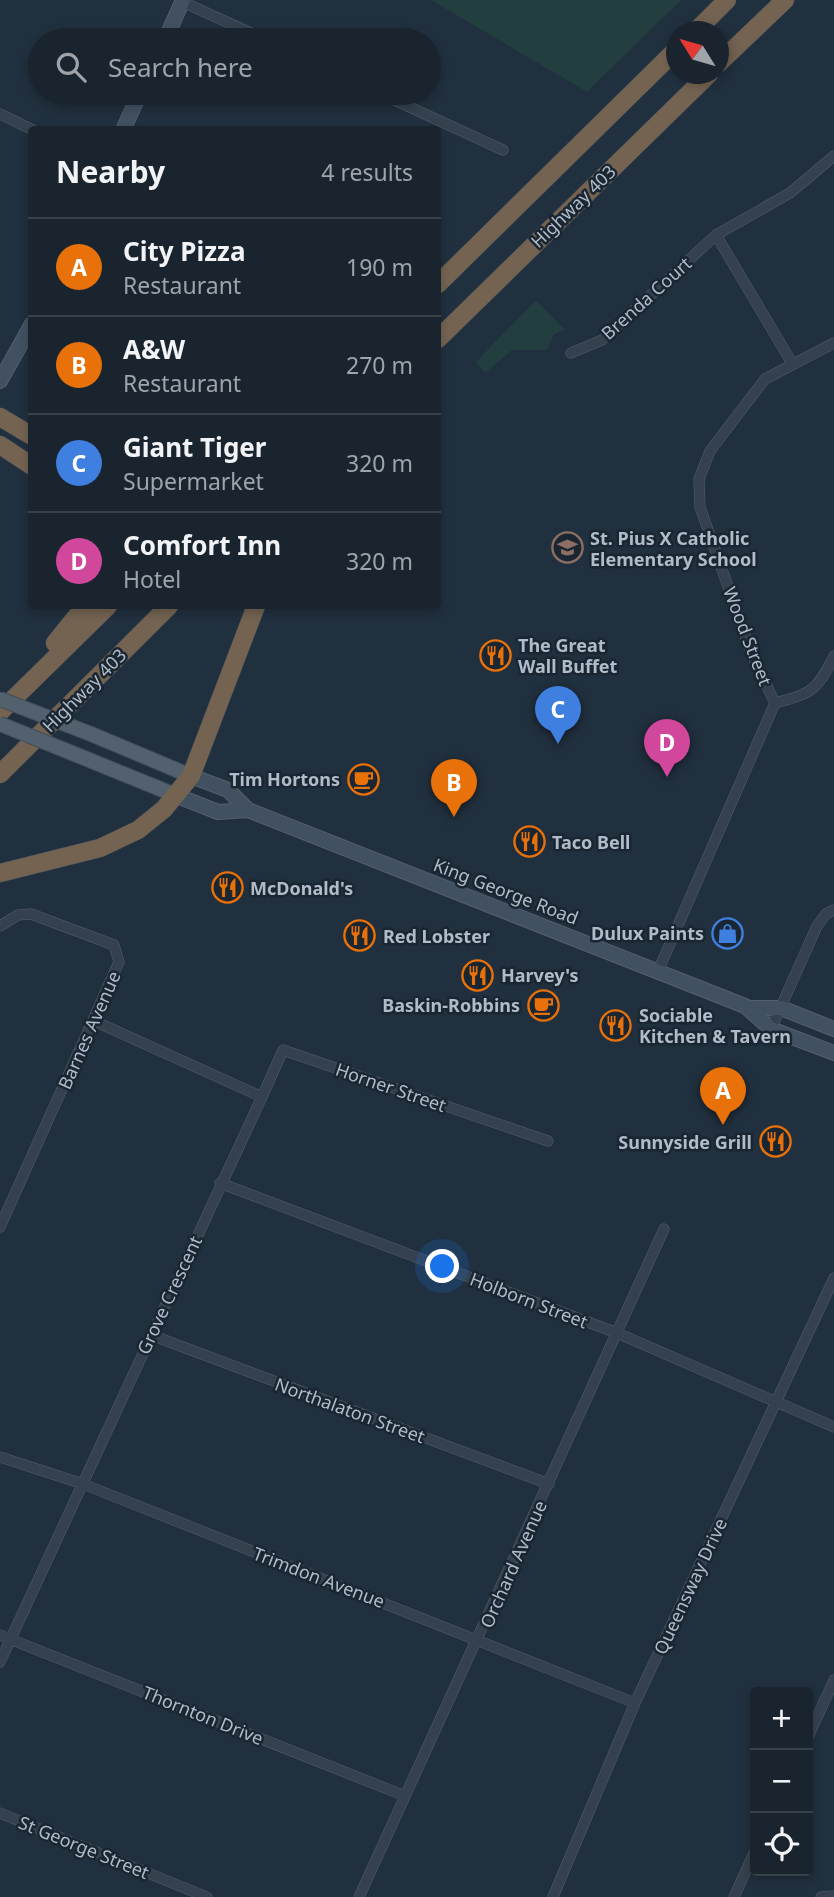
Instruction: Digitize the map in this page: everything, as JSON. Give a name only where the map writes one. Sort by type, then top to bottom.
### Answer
[{"type":"highway","points":[[706,21],[727,0]]},
{"type":"highway","points":[[729,54],[785,0]]},
{"type":"highway","points":[[441,281],[666,61]]},
{"type":"highway","name":"Highway 403","points":[[441,336],[699,84]]},
{"type":"highway","points":[[0,417],[28,434]]},
{"type":"highway","points":[[0,444],[28,463]]},
{"type":"highway","points":[[0,712],[8,698],[82,609]]},
{"type":"highway","points":[[8,698],[105,609]]},
{"type":"highway","name":"Highway 403","points":[[0,774],[166,609]]},
{"type":"highway","points":[[0,873],[100,848],[138,830],[164,809],[191,776],[255,609]]},
{"type":"main road","points":[[170,28],[183,1]]},
{"type":"main road","points":[[125,126],[134,105]]},
{"type":"main road","points":[[0,381],[28,331]]},
{"type":"main road","name":"King George Road","points":[[8,698],[228,790],[247,810],[750,1008],[771,1029],[834,1054]]},
{"type":"main road","name":"King George Road","points":[[0,724],[218,812],[247,810]]},
{"type":"main road","name":"King George Road","points":[[750,1008],[781,1007],[834,1029]]},
{"type":"street","points":[[183,1],[240,28]]},
{"type":"street","points":[[405,105],[503,150]]},
{"type":"street","points":[[0,114],[28,128]]},
{"type":"street","points":[[436,126],[440,121]]},
{"type":"street","name":"Brenda Court","points":[[571,353],[602,340],[716,235],[790,193],[834,156]]},
{"type":"street","points":[[716,235],[792,363]]},
{"type":"street","name":"Wood Street","points":[[658,971],[775,702],[752,655],[700,507],[699,480],[710,451],[765,379],[834,343]]},
{"type":"street","points":[[775,702],[807,694],[821,683],[834,656]]},
{"type":"street","points":[[771,1029],[817,926],[826,914],[834,910]]},
{"type":"street","name":"Barnes Avenue","points":[[0,926],[18,915],[31,914],[114,945],[119,962],[0,1227]]},
{"type":"street","points":[[94,1021],[262,1097]]},
{"type":"street","name":"Horner Street","points":[[262,1097],[283,1050],[548,1141]]},
{"type":"street","name":"Grove Crescent","points":[[0,1662],[262,1097]]},
{"type":"street","name":"Holborn Street","points":[[220,1183],[617,1333],[834,1427]]},
{"type":"street","name":"Orchard Avenue","points":[[359,1897],[664,1229]]},
{"type":"street","name":"Queensway Drive","points":[[553,1897],[635,1703],[834,1279]]},
{"type":"street","name":"Northalaton Street","points":[[151,1335],[549,1484]]},
{"type":"street","name":"Trimdon Avenue","points":[[0,1457],[83,1484],[635,1703]]},
{"type":"street","name":"Thornton Drive","points":[[0,1635],[405,1796]]},
{"type":"street","points":[[813,1726],[834,1680]]},
{"type":"street","name":"St George Street","points":[[0,1813],[207,1897]]},
{"type":"street","points":[[734,1897],[750,1862]]},
{"type":"street","points":[[821,1897],[834,1896]]},
{"type":"green space","points":[[431,0],[681,0],[587,92]]},
{"type":"green space","points":[[536,300],[565,330],[554,334],[547,350],[512,350],[485,373],[476,362]]},
{"type":"place","name":"St. Pius X Catholic Elementary School","points":[[567,548]]},
{"type":"place","name":"The Great Wall Buffet","points":[[495,655]]},
{"type":"place","name":"Giant Tiger","points":[[558,744]]},
{"type":"place","name":"Comfort Inn","points":[[667,777]]},
{"type":"place","name":"Tim Hortons","points":[[363,779]]},
{"type":"place","name":"A&W","points":[[454,817]]},
{"type":"place","name":"Taco Bell","points":[[529,842]]},
{"type":"place","name":"McDonald's","points":[[227,888]]},
{"type":"place","name":"Dulux Paints","points":[[727,933]]},
{"type":"place","name":"Red Lobster","points":[[360,936]]},
{"type":"place","name":"Harvey's","points":[[478,975]]},
{"type":"place","name":"Baskin-Robbins","points":[[543,1005]]},
{"type":"place","name":"Sociable Kitchen & Tavern","points":[[616,1025]]},
{"type":"place","name":"City Pizza","points":[[723,1125]]},
{"type":"place","name":"Sunnyside Grill","points":[[775,1142]]}]
